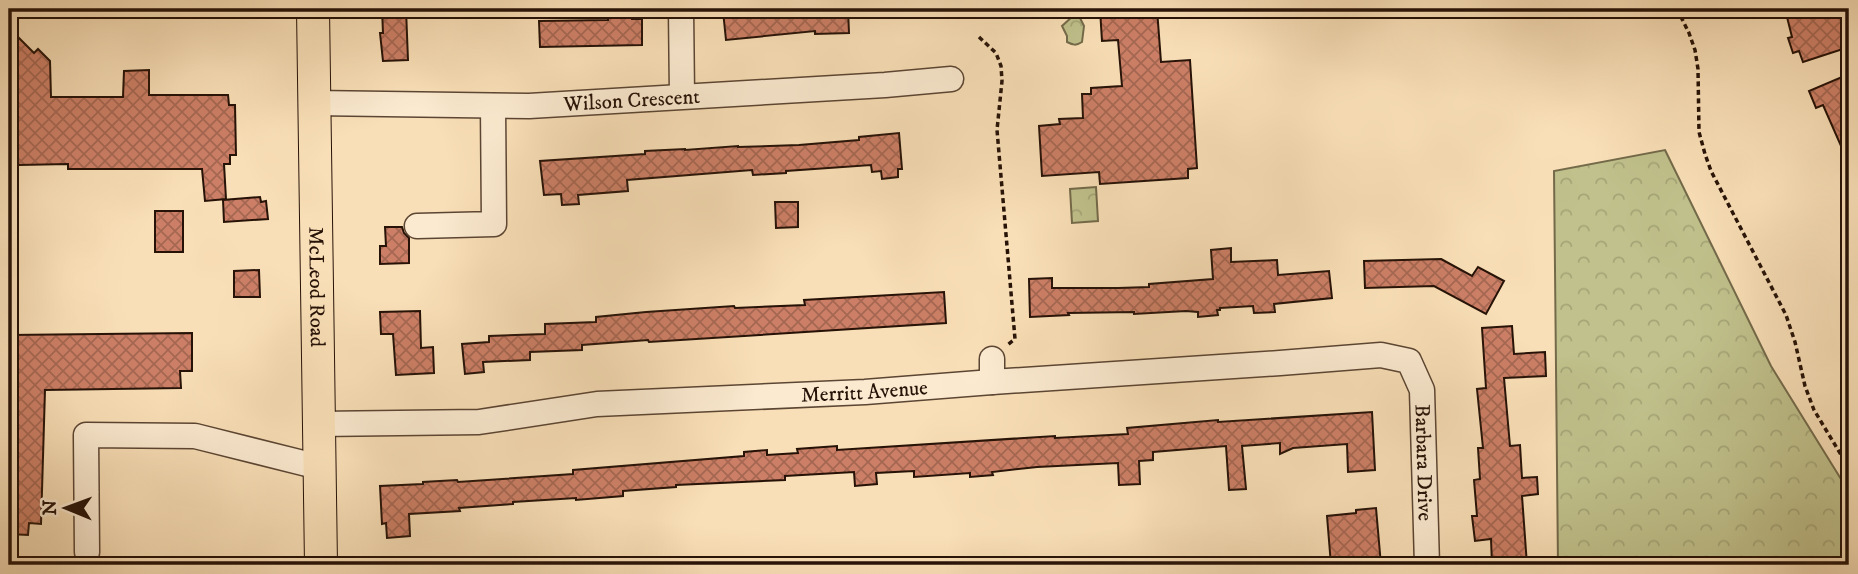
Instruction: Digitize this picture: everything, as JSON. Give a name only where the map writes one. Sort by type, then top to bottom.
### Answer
[{"type":"main road","name":"McLeod Road","points":[[313,9],[321,565]]},
{"type":"street","points":[[681,9],[682,96]]},
{"type":"street","name":"Wilson Crescent","points":[[314,103],[529,106],[951,79]]},
{"type":"street","points":[[417,226],[494,224],[493,106]]},
{"type":"street","name":"Merritt Avenue","points":[[318,424],[479,422],[597,404],[865,392],[992,370],[1280,363],[1381,355],[1409,361]]},
{"type":"street","name":"Barbara Drive","points":[[1409,361],[1422,390],[1427,565]]},
{"type":"street","points":[[87,552],[86,435],[195,436],[319,467]]},
{"type":"path","points":[[1677,9],[1695,50],[1699,125],[1711,172],[1786,316],[1814,410],[1849,468]]},
{"type":"path","points":[[979,37],[996,53],[1001,66],[997,130],[1015,339],[992,370]]},
{"type":"green space","points":[[1074,15],[1079,16],[1084,26],[1082,42],[1076,45],[1067,42],[1062,26]]},
{"type":"green space","points":[[1665,150],[1771,366],[1849,492],[1849,565],[1558,565],[1554,171]]},
{"type":"green space","points":[[1096,187],[1098,221],[1072,223],[1070,189]]},
{"type":"building","points":[[382,9],[406,9],[408,60],[383,61],[380,33],[383,33]]},
{"type":"building","points":[[608,9],[632,9],[632,19],[642,19],[642,45],[540,47],[539,21],[608,20]]},
{"type":"building","points":[[848,9],[849,33],[815,34],[815,31],[726,40],[723,11]]},
{"type":"building","points":[[1100,9],[1157,9],[1161,62],[1190,60],[1197,168],[1188,169],[1188,178],[1100,184],[1099,172],[1042,176],[1039,126],[1060,124],[1059,119],[1083,118],[1082,94],[1091,94],[1091,88],[1122,86],[1118,40],[1102,41]]},
{"type":"building","points":[[1785,9],[1849,9],[1849,47],[1803,62],[1799,51],[1793,53],[1788,38],[1792,37]]},
{"type":"building","points":[[9,28],[34,53],[38,49],[50,61],[51,97],[123,97],[124,71],[149,70],[149,95],[228,95],[229,105],[235,105],[236,155],[230,155],[230,164],[224,164],[226,199],[205,201],[202,169],[68,169],[68,164],[19,165],[9,156]]},
{"type":"building","points":[[1849,74],[1849,164],[1823,105],[1816,108],[1809,91]]},
{"type":"building","points":[[899,133],[902,169],[898,169],[898,177],[882,179],[881,171],[872,172],[871,165],[753,175],[752,170],[627,180],[628,191],[578,195],[579,204],[562,205],[561,194],[544,195],[540,161],[645,154],[645,151],[799,145],[859,140],[859,137]]},
{"type":"building","points":[[260,197],[261,202],[266,201],[268,219],[224,222],[223,200]]},
{"type":"building","points":[[775,202],[798,202],[798,227],[776,228]]},
{"type":"building","points":[[155,211],[183,211],[183,252],[155,252]]},
{"type":"building","points":[[385,227],[402,227],[409,238],[409,263],[380,264],[380,246],[386,246]]},
{"type":"building","points":[[1231,248],[1231,262],[1277,260],[1278,275],[1329,271],[1332,298],[1274,304],[1275,312],[1254,313],[1253,306],[1220,308],[1217,310],[1218,315],[1198,317],[1198,312],[1186,311],[1134,314],[1068,313],[1069,315],[1030,317],[1029,279],[1052,278],[1052,288],[1118,288],[1213,279],[1211,250]]},
{"type":"building","points":[[1441,259],[1472,276],[1478,267],[1504,281],[1486,314],[1434,286],[1365,288],[1364,261]]},
{"type":"building","points":[[259,270],[260,297],[234,297],[234,271]]},
{"type":"building","points":[[944,292],[946,323],[582,345],[582,350],[530,352],[530,360],[483,362],[484,372],[465,374],[462,344],[489,342],[489,336],[545,334],[545,324],[596,322],[596,317],[646,312],[734,306],[805,305],[804,300]]},
{"type":"building","points":[[420,311],[421,348],[433,347],[434,373],[396,375],[393,334],[381,334],[380,312]]},
{"type":"building","points":[[1512,326],[1514,354],[1545,352],[1546,376],[1504,378],[1510,446],[1520,445],[1522,478],[1537,477],[1538,494],[1522,496],[1527,565],[1492,565],[1491,539],[1475,541],[1472,516],[1477,516],[1474,480],[1480,479],[1478,448],[1483,448],[1477,389],[1486,388],[1482,328]]},
{"type":"building","points":[[192,333],[192,371],[180,371],[181,388],[45,390],[41,524],[29,523],[28,535],[9,534],[9,335]]},
{"type":"building","points":[[1372,412],[1375,470],[1348,472],[1347,444],[1293,448],[1280,454],[1280,443],[1242,446],[1246,489],[1229,490],[1226,446],[1153,452],[1153,460],[1139,461],[1140,484],[1119,485],[1118,463],[1037,467],[970,477],[970,473],[914,477],[914,471],[876,473],[877,484],[855,486],[854,472],[785,476],[785,480],[676,485],[623,491],[623,496],[513,502],[459,508],[460,511],[409,514],[410,536],[387,538],[386,523],[382,524],[380,486],[573,474],[573,470],[744,456],[744,452],[767,450],[767,455],[798,453],[797,449],[837,446],[837,450],[1128,434],[1127,428]]},
{"type":"building","points":[[1376,508],[1381,565],[1331,565],[1327,516]]}]
